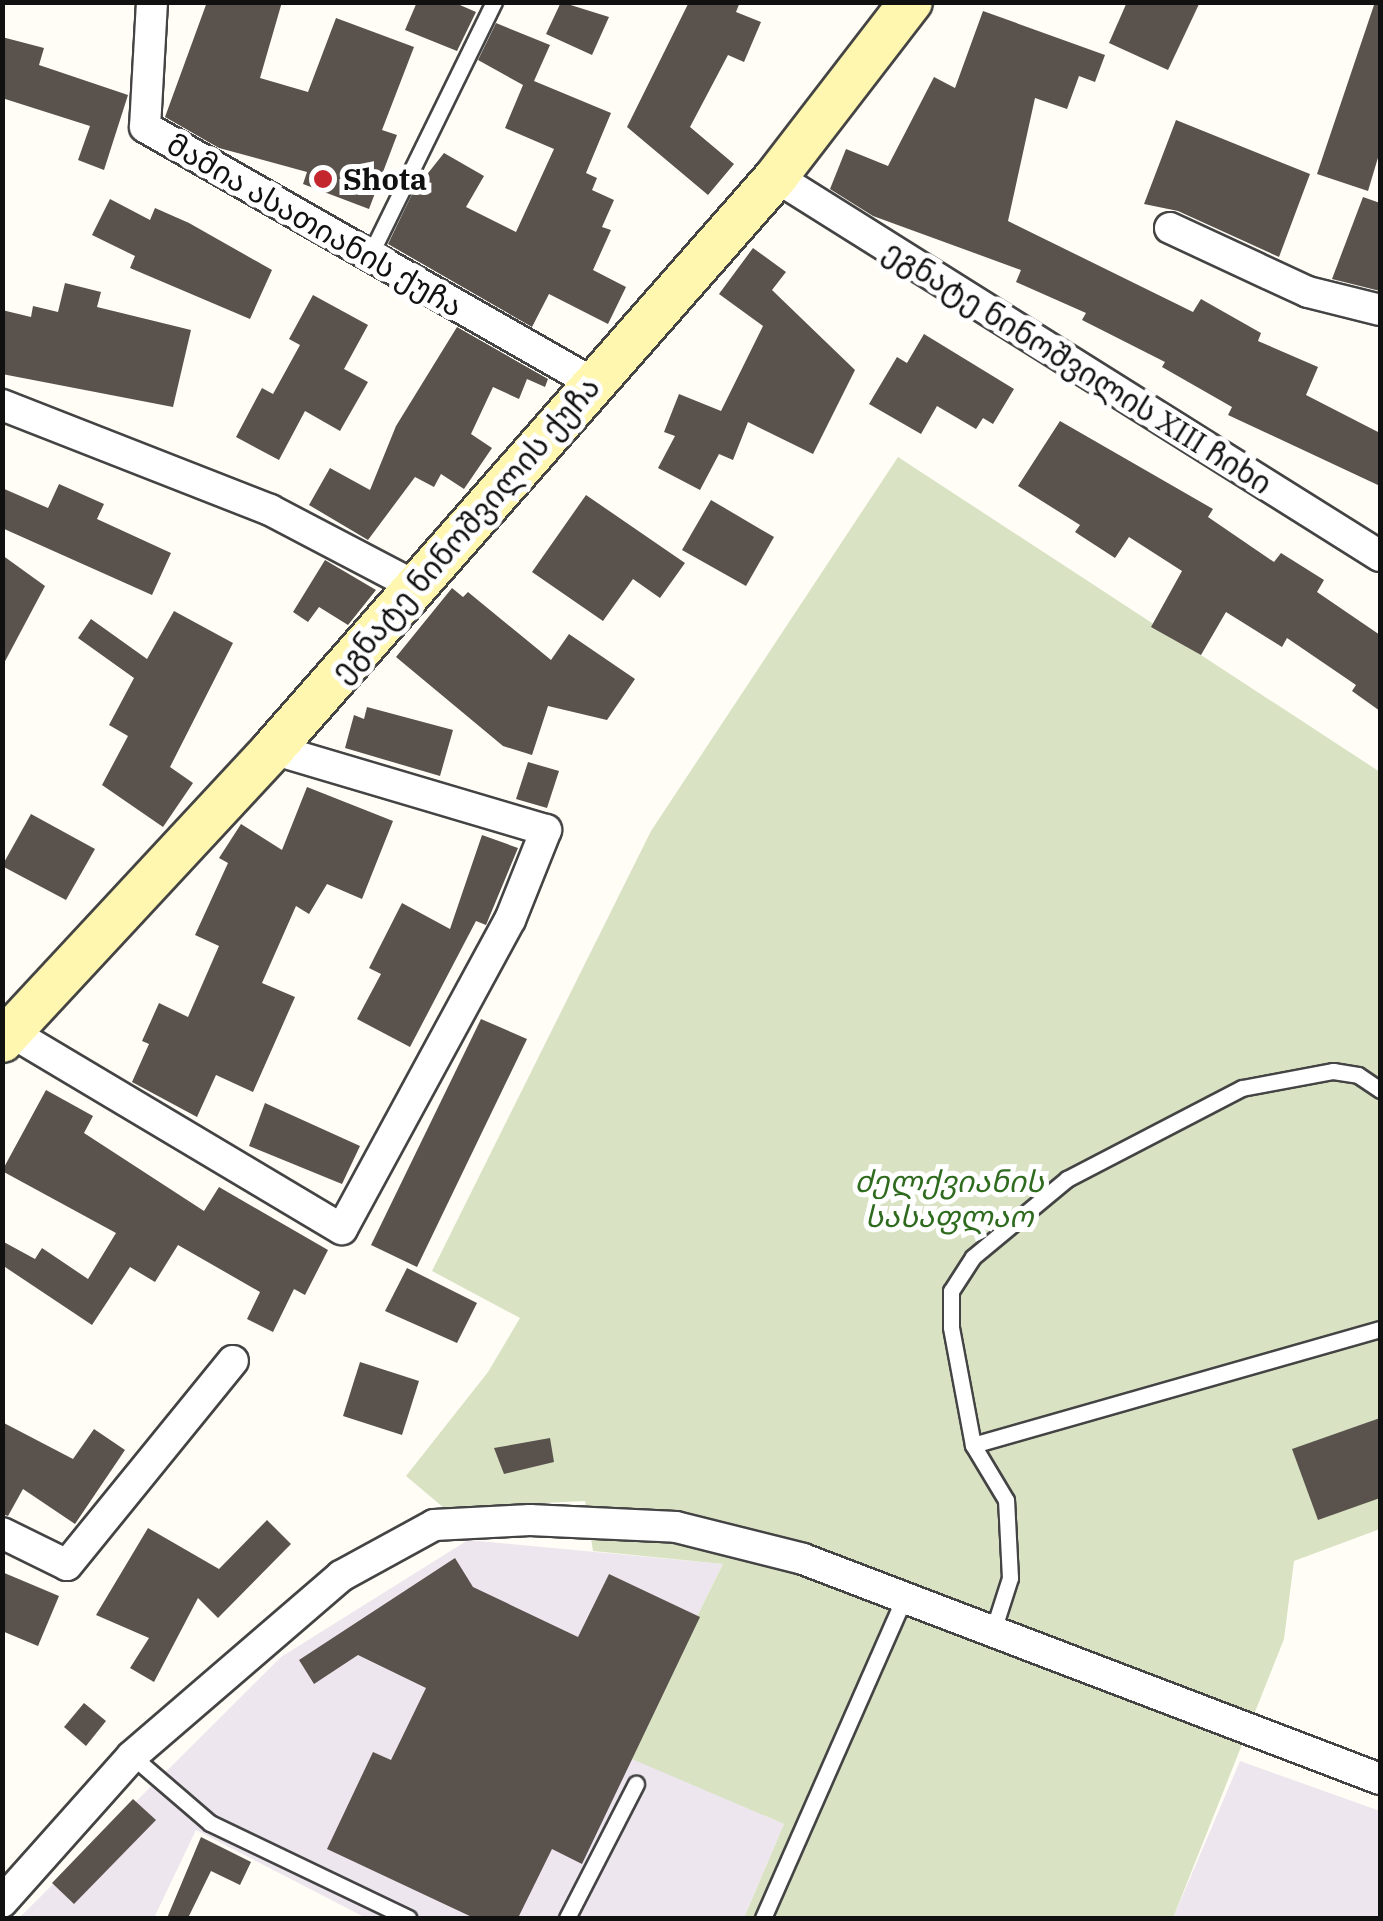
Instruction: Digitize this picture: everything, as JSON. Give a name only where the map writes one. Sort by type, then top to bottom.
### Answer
[{"type":"main road","name":"ეგნატე ნინოშვილის ქუჩა","points":[[7,1036],[273,749],[413,585],[776,177],[911,2]]},
{"type":"street","name":"მამია ასათიანის ქუჩა","points":[[152,2],[146,127],[593,383]]},
{"type":"street","name":"ეგნატე ნინოშვილის XIII ჩიხი","points":[[776,177],[1380,556]]},
{"type":"street","points":[[1170,228],[1308,292],[1380,310]]},
{"type":"street","points":[[2,405],[270,510],[413,585]]},
{"type":"street","points":[[7,1036],[342,1230],[510,920],[546,830],[273,749]]},
{"type":"street","points":[[2,1533],[66,1564],[233,1361]]},
{"type":"street","points":[[2,1902],[132,1756],[340,1576],[434,1525],[530,1520],[676,1527],[803,1559],[1380,1779]]},
{"type":"lane","points":[[369,257],[494,2]]},
{"type":"lane","points":[[992,1634],[1010,1578],[1006,1500],[973,1444],[950,1327],[951,1290],[972,1257],[1067,1180],[1242,1088],[1333,1071],[1358,1076],[1380,1090]]},
{"type":"lane","points":[[973,1444],[1380,1328]]},
{"type":"lane","points":[[762,1918],[903,1600]]},
{"type":"lane","points":[[132,1756],[210,1822],[408,1918]]},
{"type":"lane","points":[[568,1918],[636,1784]]},
{"type":"shaded area","points":[[468,1540],[723,1564],[627,1756],[784,1824],[744,1918],[366,1918],[196,1830],[154,1918],[19,1918],[281,1657]]},
{"type":"shaded area","points":[[1240,1761],[1380,1811],[1380,1918],[1173,1918]]},
{"type":"green space","name":"ძელქვიანის სასაფლაო","points":[[898,457],[1380,772],[1380,1529],[1294,1561],[1284,1639],[1173,1918],[744,1918],[784,1824],[627,1757],[723,1564],[593,1551],[585,1501],[444,1508],[406,1476],[488,1372],[520,1318],[432,1271],[651,831]]},
{"type":"building","points":[[207,2],[282,2],[260,78],[308,92],[336,18],[414,47],[382,130],[397,135],[369,209],[303,184],[307,172],[219,148],[165,117]]},
{"type":"building","points":[[417,2],[453,2],[476,12],[457,51],[405,30]]},
{"type":"building","points":[[561,2],[609,17],[592,55],[546,34]]},
{"type":"building","points":[[689,2],[740,2],[736,12],[761,22],[744,62],[728,55],[690,127],[734,164],[708,195],[627,127]]},
{"type":"building","points":[[1127,2],[1200,2],[1168,70],[1109,43]]},
{"type":"building","points":[[1375,2],[1380,2],[1380,151],[1368,191],[1317,174]]},
{"type":"building","points":[[983,11],[1105,55],[1095,82],[1079,76],[1067,109],[1035,98],[1008,221],[1193,312],[1201,299],[1261,333],[1258,341],[1318,367],[1306,395],[1380,433],[1380,486],[1228,415],[1232,407],[1162,367],[1165,362],[1082,320],[1086,313],[1016,282],[1021,270],[873,216],[830,189],[846,149],[888,166],[934,77],[955,88]]},
{"type":"building","points":[[496,23],[550,45],[534,81],[611,113],[586,173],[597,178],[592,190],[614,200],[602,227],[611,230],[593,270],[626,287],[608,324],[549,294],[532,327],[388,244],[413,192],[444,153],[484,176],[466,207],[516,232],[554,149],[505,128],[523,85],[478,60]]},
{"type":"building","points":[[2,37],[44,48],[39,65],[128,95],[104,170],[78,160],[90,126],[2,98]]},
{"type":"building","points":[[1176,120],[1310,174],[1279,257],[1178,211],[1144,204]]},
{"type":"building","points":[[1363,197],[1380,203],[1380,291],[1332,279]]},
{"type":"building","points":[[110,199],[150,220],[155,208],[272,270],[250,319],[130,268],[135,256],[92,235]]},
{"type":"building","points":[[753,248],[786,272],[772,290],[855,370],[813,454],[748,422],[733,460],[719,454],[700,490],[658,468],[675,436],[664,432],[679,394],[721,411],[763,326],[719,294]]},
{"type":"building","points":[[65,283],[101,292],[97,307],[191,330],[173,407],[2,374],[2,310],[31,317],[33,306],[58,312]]},
{"type":"building","points":[[313,295],[368,325],[344,369],[368,382],[340,431],[305,411],[279,460],[236,437],[262,388],[273,394],[300,345],[289,339]]},
{"type":"building","points":[[457,327],[548,379],[545,387],[527,379],[519,399],[493,387],[471,434],[492,448],[464,489],[441,474],[434,487],[415,477],[368,540],[309,505],[330,468],[370,490],[396,426]]},
{"type":"building","points":[[924,334],[1014,389],[993,424],[983,418],[976,429],[937,406],[921,434],[869,404],[897,357],[907,363]]},
{"type":"building","points":[[1060,421],[1213,509],[1208,517],[1274,562],[1281,553],[1324,580],[1317,592],[1380,635],[1380,711],[1352,691],[1356,685],[1287,638],[1282,647],[1226,612],[1201,655],[1151,627],[1182,571],[1129,537],[1115,558],[1075,532],[1080,525],[1018,486]]},
{"type":"building","points":[[59,484],[104,504],[97,519],[171,553],[152,595],[2,528],[2,488],[48,508]]},
{"type":"building","points":[[586,495],[685,563],[660,598],[633,579],[603,621],[532,572]]},
{"type":"building","points":[[711,500],[774,537],[746,586],[682,550]]},
{"type":"building","points":[[2,555],[45,586],[2,667]]},
{"type":"building","points":[[325,560],[376,590],[348,625],[319,607],[308,622],[293,612]]},
{"type":"building","points":[[452,588],[463,597],[468,592],[551,660],[569,634],[635,679],[607,720],[548,706],[532,755],[503,746],[396,657]]},
{"type":"building","points":[[174,611],[233,643],[170,767],[193,783],[163,827],[102,785],[128,736],[109,725],[134,678],[78,638],[91,619],[147,659]]},
{"type":"building","points":[[367,707],[453,730],[440,776],[345,748],[354,715],[364,719]]},
{"type":"building","points":[[528,762],[559,771],[547,808],[516,799]]},
{"type":"building","points":[[307,787],[393,821],[362,899],[327,884],[309,914],[296,906],[262,983],[295,997],[253,1092],[216,1075],[197,1117],[132,1082],[149,1044],[142,1041],[159,1003],[188,1017],[219,946],[195,935],[228,863],[219,858],[241,824],[282,850]]},
{"type":"building","points":[[31,814],[95,849],[66,900],[2,866]]},
{"type":"building","points":[[482,835],[518,848],[486,925],[476,921],[410,1047],[357,1019],[381,974],[369,968],[402,903],[450,929]]},
{"type":"building","points":[[481,1019],[527,1039],[417,1267],[371,1245]]},
{"type":"building","points":[[46,1090],[93,1116],[84,1133],[204,1211],[219,1187],[328,1250],[305,1295],[294,1289],[273,1332],[247,1319],[260,1292],[178,1245],[155,1282],[130,1267],[92,1325],[2,1265],[2,1241],[35,1259],[42,1248],[88,1279],[116,1233],[2,1171]]},
{"type":"building","points":[[265,1103],[360,1146],[342,1184],[249,1146]]},
{"type":"building","points":[[407,1268],[477,1303],[457,1343],[385,1311]]},
{"type":"building","points":[[360,1362],[419,1381],[402,1435],[343,1416]]},
{"type":"building","points":[[1380,1418],[1380,1498],[1318,1520],[1292,1449]]},
{"type":"building","points":[[2,1422],[73,1459],[94,1429],[125,1450],[75,1524],[23,1489],[8,1516],[2,1514]]},
{"type":"building","points":[[550,1438],[554,1462],[504,1474],[494,1448]]},
{"type":"building","points":[[267,1520],[291,1544],[218,1618],[198,1598],[154,1682],[130,1668],[149,1638],[96,1615],[148,1528],[219,1569]]},
{"type":"building","points":[[455,1558],[473,1587],[578,1637],[609,1574],[700,1617],[582,1864],[552,1849],[518,1918],[474,1918],[327,1849],[373,1752],[391,1760],[426,1688],[358,1655],[314,1684],[299,1660]]},
{"type":"building","points":[[2,1572],[59,1596],[38,1646],[2,1631]]},
{"type":"building","points":[[84,1703],[106,1721],[86,1746],[64,1727]]},
{"type":"building","points":[[133,1799],[156,1820],[74,1904],[52,1883]]},
{"type":"building","points":[[201,1837],[251,1862],[240,1885],[211,1871],[188,1918],[167,1918]]},
{"type":"place","name":"Shota","points":[[323,179]]}]
